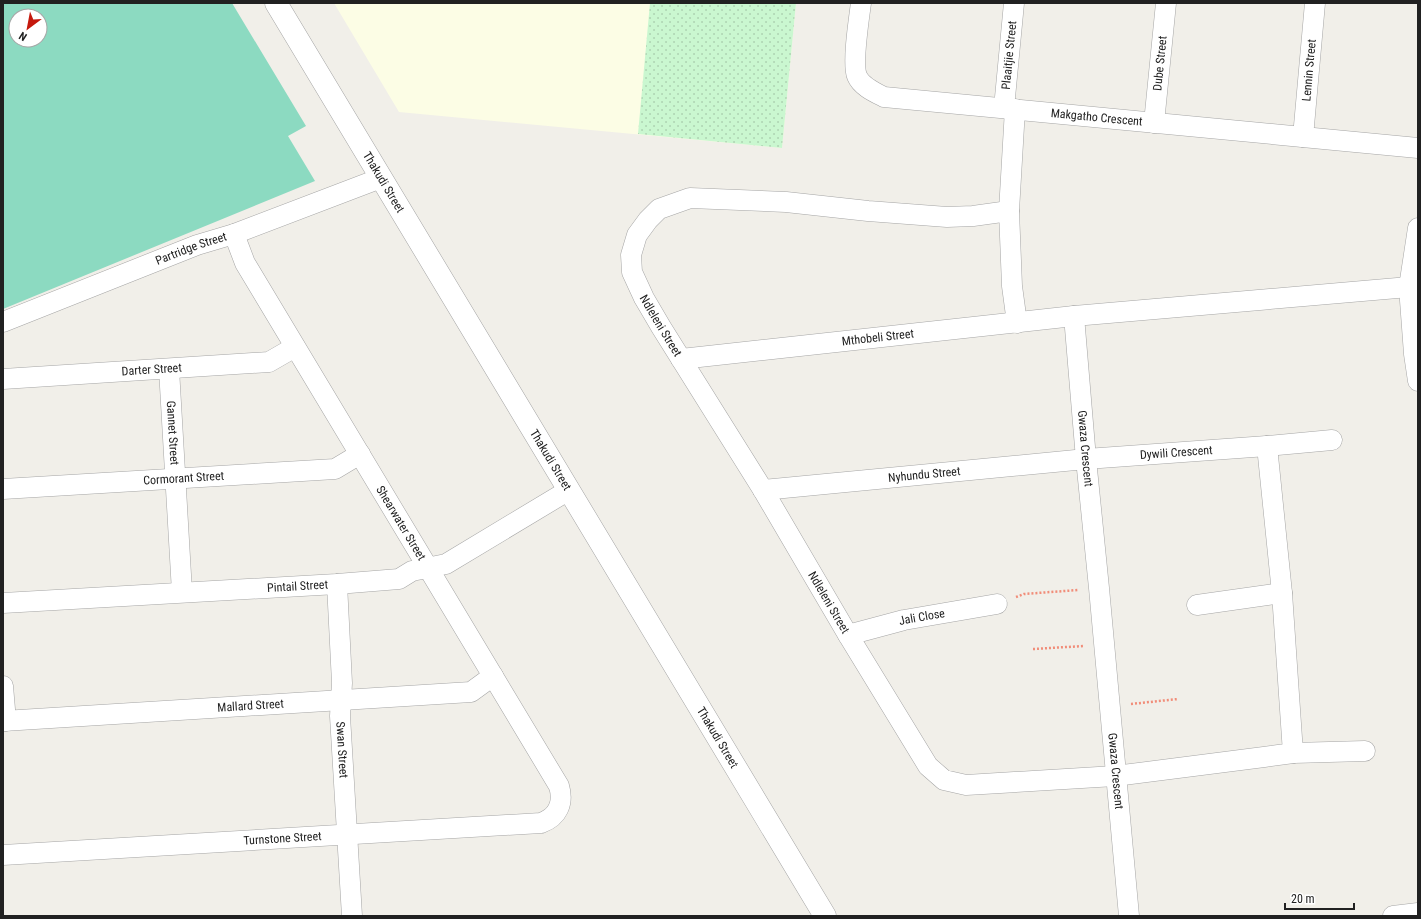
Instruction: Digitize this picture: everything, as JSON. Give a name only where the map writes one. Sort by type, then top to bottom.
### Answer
[{"type":"street","name":"Thakudi Street","points":[[276,3],[825,916]]},
{"type":"street","name":"Makgatho Crescent","points":[[861,3],[855,64],[857,76],[863,84],[884,97],[1418,148]]},
{"type":"street","name":"Plaaitjie Street","points":[[1014,3],[1009,109],[1009,211],[1012,286],[1017,323]]},
{"type":"street","name":"Dube Street","points":[[1154,123],[1166,3]]},
{"type":"street","name":"Lennin Street","points":[[1303,137],[1315,3]]},
{"type":"street","name":"Partridge Street","points":[[3,322],[197,245],[234,234],[381,178]]},
{"type":"street","name":"Ndleleni Street","points":[[1009,211],[947,218],[786,202],[690,198],[659,209],[648,220],[638,235],[631,255],[632,272],[648,304],[763,490],[848,635],[928,766],[944,780],[966,785],[1115,776]]},
{"type":"street","points":[[1418,228],[1409,286],[1414,354],[1418,381]]},
{"type":"street","name":"Shearwater Street","points":[[234,234],[245,263],[559,786],[561,804],[557,812]]},
{"type":"street","points":[[1074,316],[1409,286]]},
{"type":"street","name":"Mthobeli Street","points":[[681,359],[1074,316]]},
{"type":"street","name":"Gwaza Crescent","points":[[1074,316],[1128,916]]},
{"type":"street","name":"Darter Street","points":[[3,379],[269,362],[295,347]]},
{"type":"street","name":"Gannet Street","points":[[169,369],[182,592]]},
{"type":"street","name":"Dywili Crescent","points":[[1086,459],[1332,440]]},
{"type":"street","points":[[1267,446],[1282,593],[1293,752]]},
{"type":"street","name":"Cormorant Street","points":[[3,489],[335,468],[360,454]]},
{"type":"street","name":"Nyhundu Street","points":[[763,490],[1086,459]]},
{"type":"street","name":"Pintail Street","points":[[3,603],[337,584],[399,579],[412,571],[446,564],[569,490]]},
{"type":"street","name":"Swan Street","points":[[337,584],[342,683],[340,716],[352,916]]},
{"type":"street","points":[[1197,605],[1282,593]]},
{"type":"street","name":"Jali Close","points":[[848,635],[904,620],[997,604]]},
{"type":"street","name":"Mallard Street","points":[[4,721],[471,692],[493,676]]},
{"type":"street","points":[[3,686],[4,721]]},
{"type":"street","points":[[1115,776],[1293,752],[1365,751]]},
{"type":"street","name":"Turnstone Street","points":[[3,855],[541,823],[547,821],[557,812]]},
{"type":"street","points":[[1393,916],[1418,914]]},
{"type":"path","points":[[997,604],[1024,594],[1099,588]]},
{"type":"path","points":[[1033,649],[1104,646]]},
{"type":"path","points":[[1109,700],[1125,699],[1126,704],[1178,699]]},
{"type":"shaded area","points":[[334,3],[796,3],[782,148],[399,112]]},
{"type":"green space","points":[[3,3],[232,3],[306,126],[288,136],[315,181],[3,309]]},
{"type":"green space","points":[[650,3],[796,3],[782,148],[638,134]]}]
